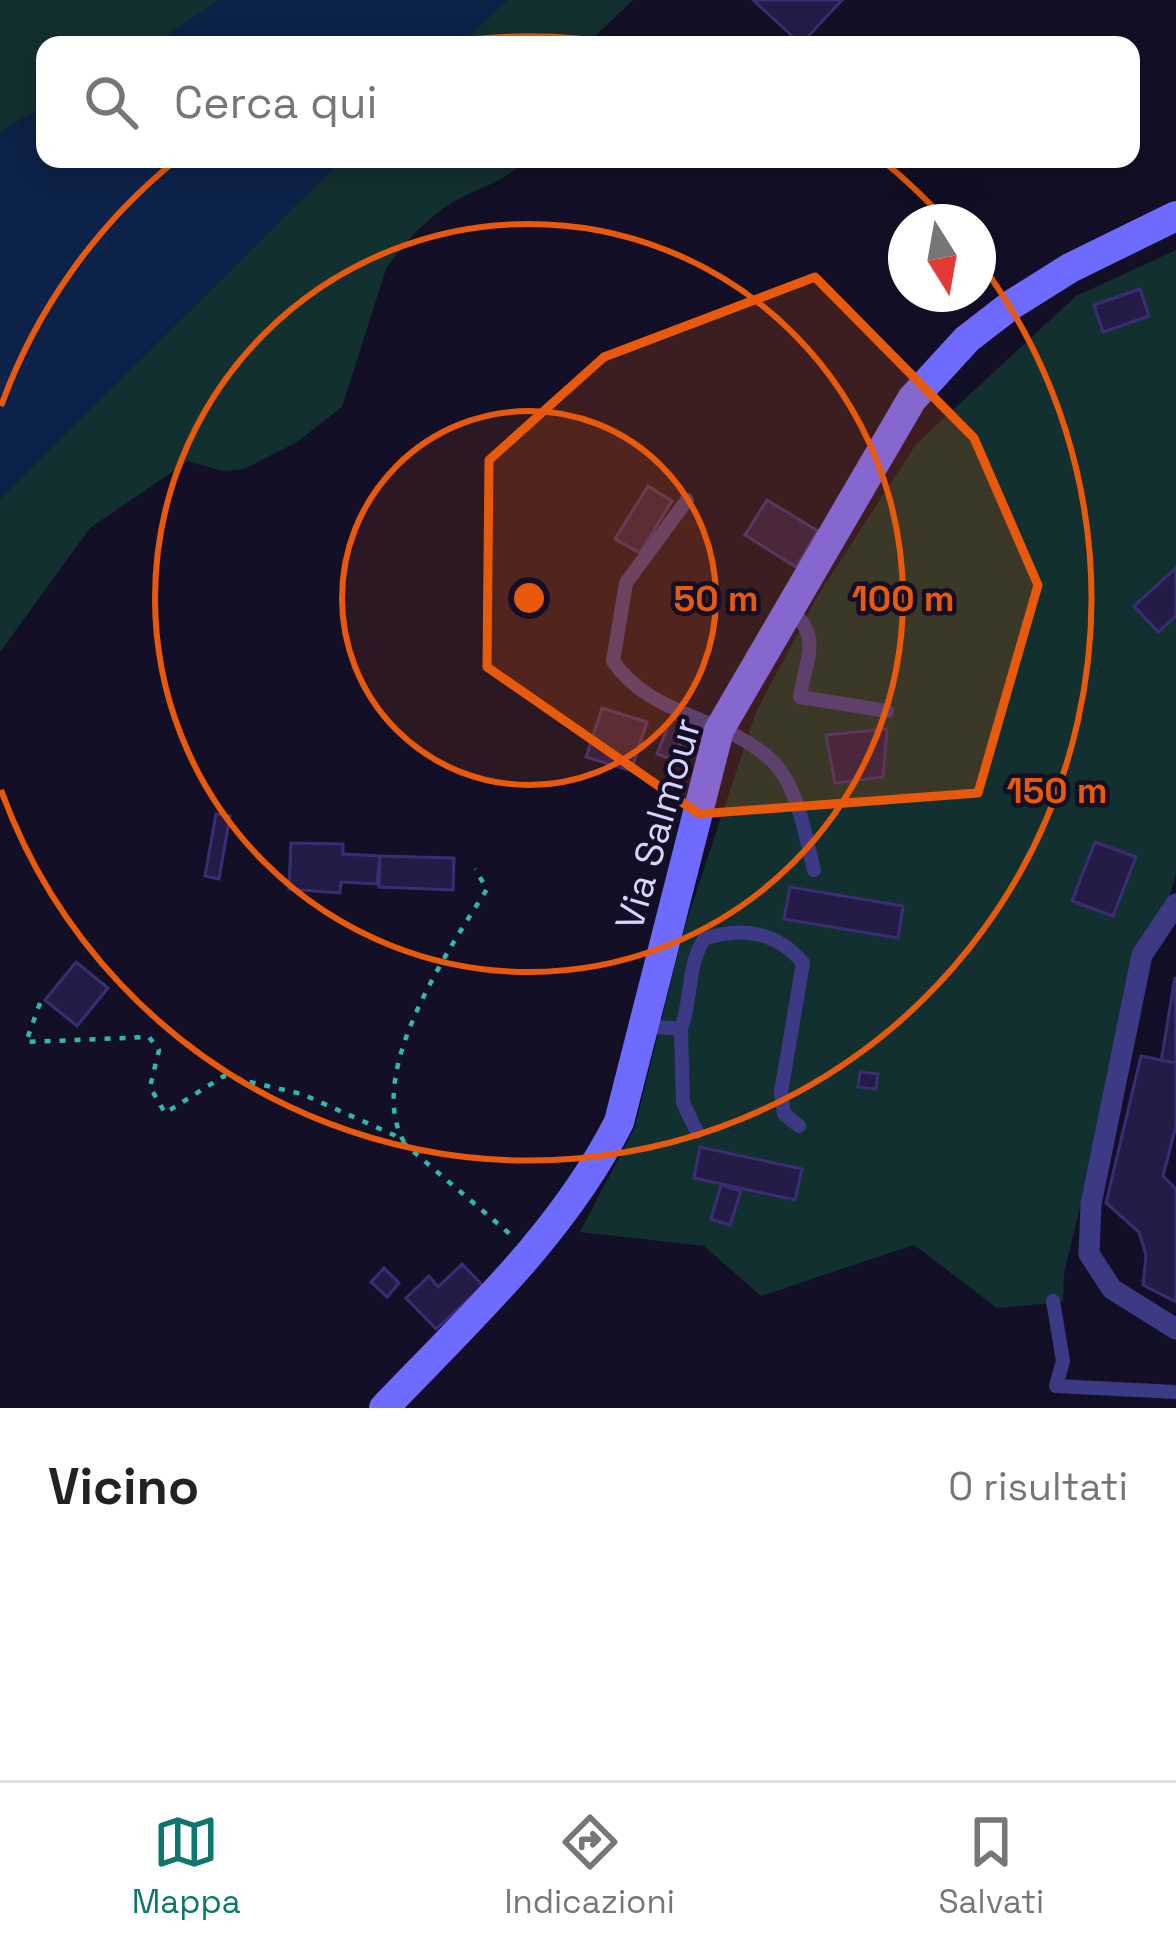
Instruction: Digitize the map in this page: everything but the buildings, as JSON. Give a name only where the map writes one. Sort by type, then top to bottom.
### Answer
[{"type":"main road","name":"Via Salmour","points":[[384,1408],[534,1249],[590,1180],[619,1122],[719,730],[913,399],[967,339],[1070,268],[1176,216]]},
{"type":"street","points":[[1176,904],[1167,930],[1142,955],[1091,1204],[1089,1254],[1112,1289],[1176,1329]]},
{"type":"lane","points":[[687,500],[626,583],[613,662],[632,688],[770,759],[790,787],[814,870]]},
{"type":"lane","points":[[791,610],[809,626],[813,645],[800,698],[887,711]]},
{"type":"lane","points":[[697,1132],[683,1102],[681,1029],[692,1000],[693,956],[704,939],[752,933],[787,942],[803,963],[781,1092],[784,1114],[799,1126]]},
{"type":"lane","points":[[645,1026],[681,1029]]},
{"type":"lane","points":[[1053,1300],[1063,1361],[1056,1386],[1176,1392]]},
{"type":"path","points":[[406,1146],[397,1130],[395,1078],[410,1025],[487,889],[475,869]]},
{"type":"path","points":[[40,1003],[26,1042],[149,1037],[159,1050],[150,1087],[164,1113],[224,1076],[302,1094],[394,1135],[490,1222],[534,1249]]},
{"type":"highlighted area","points":[[815,277],[974,438],[1038,585],[978,793],[699,814],[487,667],[489,460],[604,357]]},
{"type":"green space","points":[[0,0],[219,0],[167,36],[36,36],[36,111],[0,132]]},
{"type":"green space","points":[[507,0],[633,0],[595,36],[469,36]]},
{"type":"green space","points":[[333,168],[517,168],[443,208],[386,269],[342,407],[297,442],[244,469],[222,471],[188,461],[90,528],[0,652],[0,499]]},
{"type":"green space","points":[[1176,250],[1176,874],[1087,1179],[1064,1273],[1063,1302],[997,1308],[914,1245],[761,1296],[704,1246],[580,1232],[635,1127],[684,929],[756,712],[817,597],[916,444],[1076,296]]},
{"type":"water","points":[[219,0],[507,0],[469,36],[167,36]]},
{"type":"water","points":[[36,111],[36,168],[333,168],[0,499],[0,132]]}]
